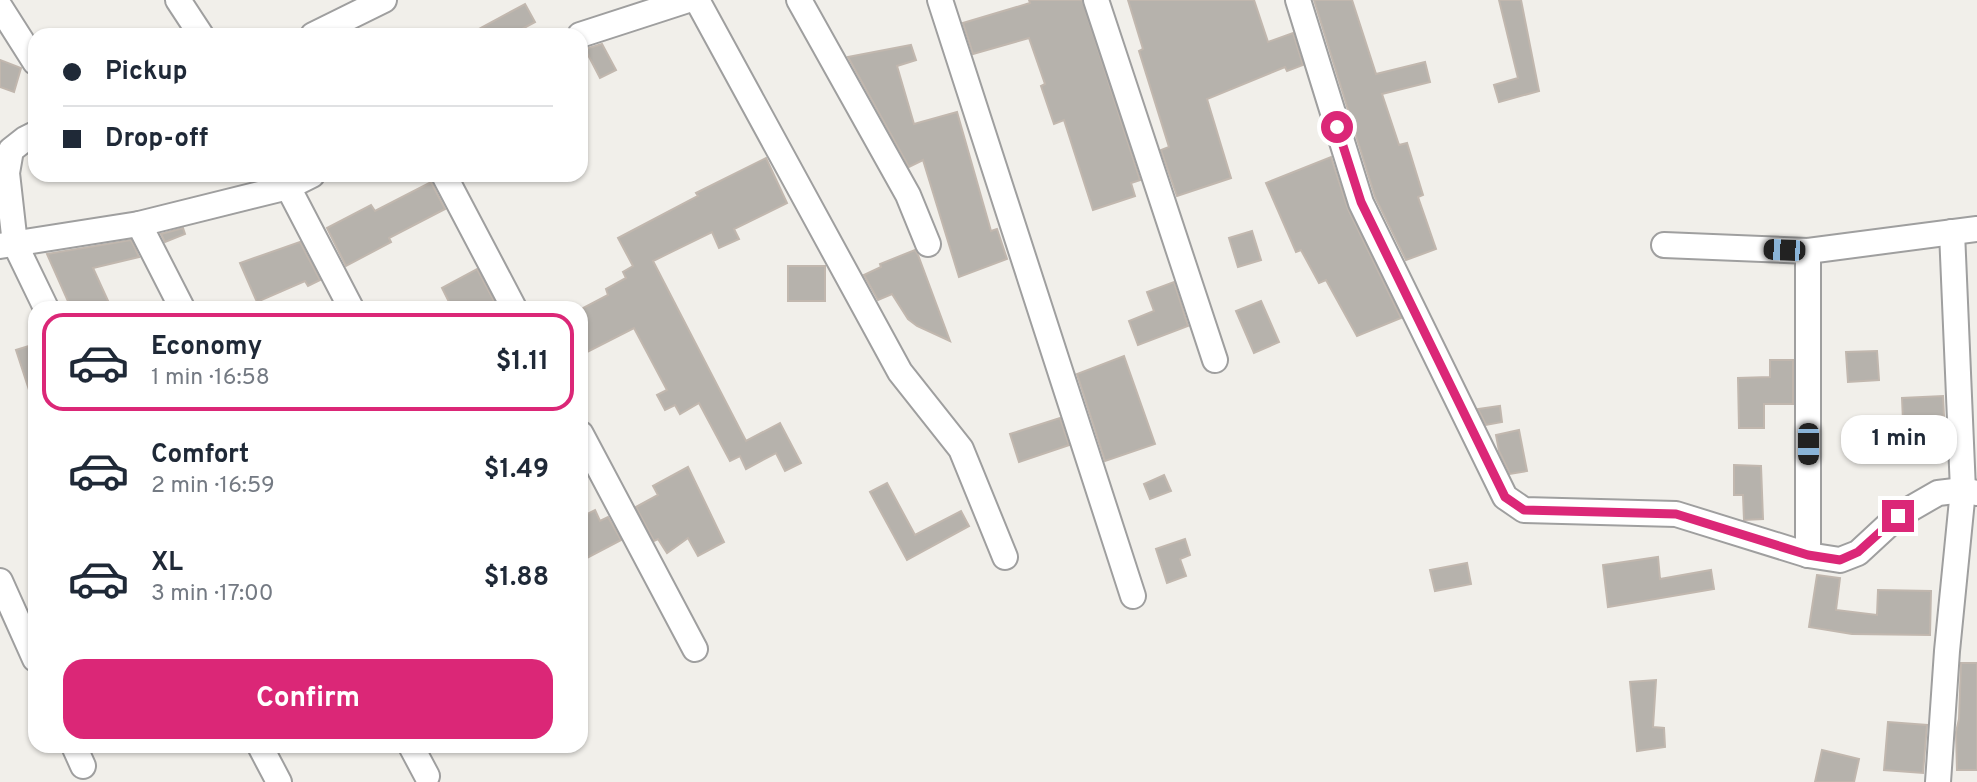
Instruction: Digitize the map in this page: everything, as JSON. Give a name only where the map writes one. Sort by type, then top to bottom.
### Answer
[{"type":"street","points":[[178,0],[196,28]]},
{"type":"street","points":[[588,32],[688,0]]},
{"type":"street","points":[[697,0],[900,372],[961,449],[1005,557]]},
{"type":"street","points":[[799,0],[908,195],[928,244]]},
{"type":"street","points":[[940,0],[1133,596]]},
{"type":"street","points":[[1096,0],[1215,360]]},
{"type":"street","points":[[1298,0],[1361,202],[1505,497],[1524,510],[1676,514],[1808,555],[1840,560],[1858,552],[1898,516],[1938,493],[1970,491]]},
{"type":"street","points":[[326,28],[378,1]]},
{"type":"street","points":[[0,7],[28,51]]},
{"type":"street","points":[[28,137],[11,150],[7,173],[7,245],[42,301]]},
{"type":"street","points":[[7,245],[139,225],[288,187],[298,182]]},
{"type":"street","points":[[448,182],[510,301]]},
{"type":"street","points":[[288,187],[347,301]]},
{"type":"street","points":[[139,225],[178,301]]},
{"type":"street","points":[[1664,245],[1808,251],[1977,229]]},
{"type":"street","points":[[1938,782],[1947,651],[1970,491],[1952,232]]},
{"type":"street","points":[[1808,251],[1808,555]]},
{"type":"street","points":[[588,447],[695,649]]},
{"type":"street","points":[[0,581],[28,643]]},
{"type":"street","points":[[264,753],[279,782]]},
{"type":"street","points":[[415,753],[428,776]]},
{"type":"building","points":[[1029,0],[1082,0],[1140,180],[1131,183],[1135,196],[1093,210],[1064,120],[1054,124],[1041,86],[1045,84],[1029,38],[973,54],[963,23],[1030,3]]},
{"type":"building","points":[[1128,0],[1254,0],[1268,42],[1293,33],[1303,65],[1287,71],[1285,67],[1207,99],[1231,178],[1177,196],[1161,150],[1169,147],[1139,51],[1143,49]]},
{"type":"building","points":[[1314,0],[1352,0],[1376,74],[1425,62],[1430,82],[1382,94],[1399,145],[1407,143],[1423,195],[1418,197],[1436,249],[1406,260],[1375,197]]},
{"type":"building","points":[[1499,0],[1521,0],[1539,91],[1499,102],[1494,85],[1518,78]]},
{"type":"building","points":[[525,4],[535,22],[524,28],[481,28]]},
{"type":"building","points":[[602,44],[616,70],[600,78],[588,55],[588,48]]},
{"type":"building","points":[[911,45],[916,60],[897,66],[914,124],[957,112],[991,231],[997,229],[1007,259],[959,277],[923,160],[909,167],[848,57]]},
{"type":"building","points":[[0,60],[21,68],[14,92],[0,87]]},
{"type":"building","points":[[1331,157],[1348,209],[1401,318],[1357,336],[1326,280],[1319,283],[1301,250],[1296,252],[1266,183]]},
{"type":"building","points":[[766,158],[787,203],[734,229],[739,239],[719,248],[712,232],[653,261],[746,441],[780,423],[801,463],[785,471],[776,453],[746,469],[740,456],[730,461],[699,403],[680,414],[675,405],[665,410],[657,395],[667,390],[634,328],[588,351],[588,305],[608,295],[606,289],[626,278],[623,272],[633,266],[618,238],[698,196],[696,193]]},
{"type":"building","points":[[431,182],[445,209],[389,238],[391,242],[346,266],[327,228],[371,205],[375,211]]},
{"type":"building","points":[[183,228],[185,234],[165,242],[161,234]]},
{"type":"building","points":[[1252,231],[1261,260],[1238,267],[1229,238]]},
{"type":"building","points":[[131,240],[139,257],[93,268],[108,301],[68,301],[47,254]]},
{"type":"building","points":[[300,242],[320,280],[308,286],[305,281],[257,301],[240,263]]},
{"type":"building","points":[[915,250],[950,341],[908,319],[892,294],[878,300],[864,275],[881,267],[880,264]]},
{"type":"building","points":[[788,266],[825,266],[825,301],[788,301]]},
{"type":"building","points":[[477,269],[494,301],[448,301],[442,288]]},
{"type":"building","points":[[1174,282],[1188,326],[1138,345],[1129,321],[1154,311],[1147,292]]},
{"type":"building","points":[[1261,301],[1279,342],[1254,353],[1236,311]]},
{"type":"building","points":[[28,346],[28,387],[16,350]]},
{"type":"building","points":[[1877,351],[1879,380],[1848,382],[1846,352]]},
{"type":"building","points":[[1124,356],[1155,444],[1105,461],[1077,374]]},
{"type":"building","points":[[1770,360],[1793,360],[1793,404],[1764,404],[1764,428],[1739,428],[1738,378],[1770,377]]},
{"type":"building","points":[[1943,396],[1944,416],[1924,417],[1924,441],[1885,441],[1884,421],[1903,421],[1902,398]]},
{"type":"building","points":[[1500,406],[1502,422],[1486,425],[1478,409]]},
{"type":"building","points":[[1060,418],[1069,445],[1019,462],[1010,434]]},
{"type":"building","points":[[1519,430],[1527,471],[1510,474],[1499,451],[1496,435]]},
{"type":"building","points":[[1734,465],[1761,466],[1763,519],[1744,520],[1743,495],[1734,495]]},
{"type":"building","points":[[688,467],[724,542],[698,556],[688,538],[667,553],[658,539],[654,541],[636,507],[658,495],[653,486]]},
{"type":"building","points":[[1164,475],[1171,491],[1150,499],[1144,484]]},
{"type":"building","points":[[887,483],[915,535],[961,511],[969,526],[907,560],[870,492]]},
{"type":"building","points":[[595,510],[600,521],[608,517],[621,540],[588,557],[588,514]]},
{"type":"building","points":[[1185,539],[1190,555],[1180,559],[1186,576],[1167,583],[1156,549]]},
{"type":"building","points":[[1658,557],[1660,579],[1711,570],[1714,589],[1608,607],[1603,565]]},
{"type":"building","points":[[1467,563],[1471,584],[1435,591],[1430,570]]},
{"type":"building","points":[[1817,575],[1840,578],[1836,610],[1877,615],[1878,590],[1931,591],[1930,635],[1852,634],[1809,627]]},
{"type":"building","points":[[1961,663],[1977,663],[1977,770],[1957,770],[1956,732]]},
{"type":"building","points":[[1656,680],[1653,727],[1664,728],[1665,747],[1637,751],[1630,682]]},
{"type":"building","points":[[1888,722],[1927,725],[1923,773],[1884,770]]},
{"type":"building","points":[[1822,750],[1859,759],[1854,782],[1815,782]]},
{"type":"route","points":[[1337,127],[1361,202],[1505,497],[1524,510],[1676,514],[1808,555],[1840,560],[1858,552],[1898,516]]}]
